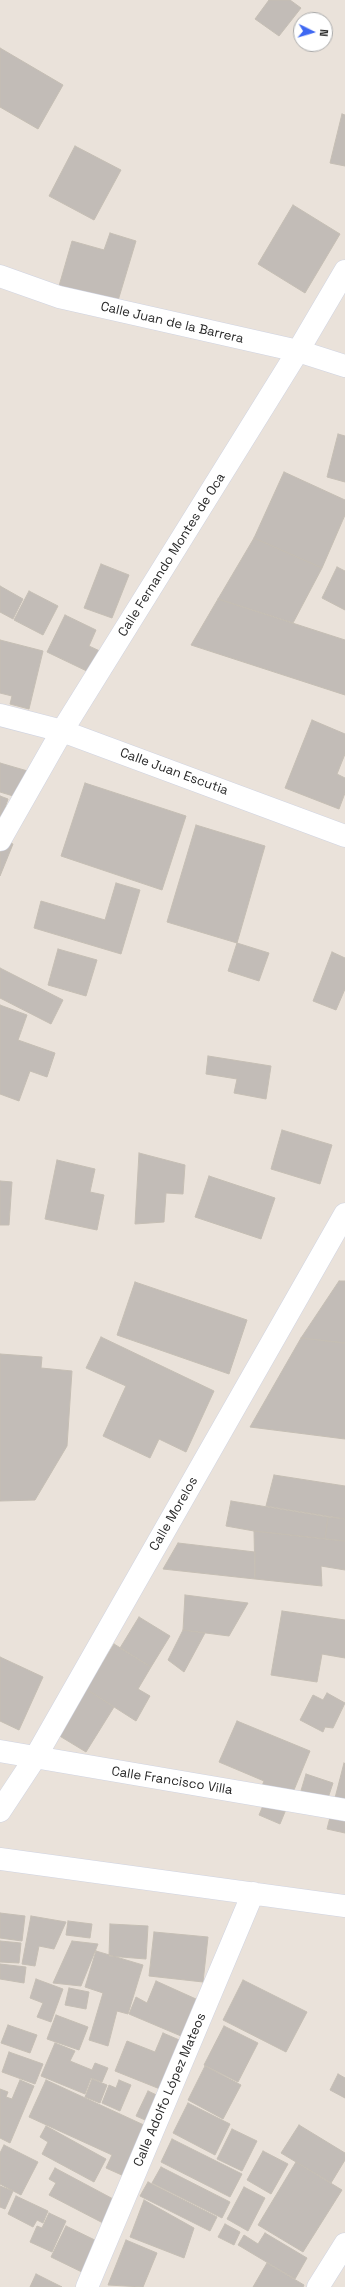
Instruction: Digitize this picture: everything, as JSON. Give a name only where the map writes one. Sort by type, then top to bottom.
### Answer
[{"type":"street","name":"Calle Fernando Montes de Oca","points":[[0,840],[62,731],[298,351],[345,271]]},
{"type":"street","name":"Calle Juan de la Barrera","points":[[0,276],[59,298],[298,351],[345,366]]},
{"type":"street","name":"Calle Juan Escutia","points":[[0,715],[62,731],[345,836]]},
{"type":"street","name":"Calle Morelos","points":[[0,1811],[35,1758],[345,1214]]},
{"type":"street","name":"Calle Francisco Villa","points":[[0,1751],[345,1810]]},
{"type":"street","points":[[0,1859],[345,1906]]},
{"type":"street","name":"Calle Adolfo López Mateos","points":[[88,2287],[254,1893]]},
{"type":"street","points":[[318,2287],[345,2244]]},
{"type":"building","points":[[269,0],[290,0],[301,8],[298,12],[293,12],[293,18],[279,36],[255,19]]},
{"type":"building","points":[[0,48],[63,85],[38,129],[0,107]]},
{"type":"building","points":[[342,114],[345,115],[345,166],[330,163]]},
{"type":"building","points":[[75,146],[121,170],[94,220],[49,196]]},
{"type":"building","points":[[293,205],[340,234],[305,293],[258,264]]},
{"type":"building","points":[[110,233],[136,241],[117,304],[59,286],[72,241],[104,250]]},
{"type":"building","points":[[338,434],[345,436],[345,482],[327,477]]},
{"type":"building","points":[[284,472],[345,500],[345,515],[322,568],[254,538]]},
{"type":"building","points":[[254,538],[322,568],[293,623],[218,599]]},
{"type":"building","points":[[101,564],[129,575],[112,618],[84,608]]},
{"type":"building","points":[[337,567],[345,571],[345,610],[322,598]]},
{"type":"building","points":[[0,586],[23,599],[13,619],[0,612]]},
{"type":"building","points":[[29,591],[58,606],[43,635],[14,620]]},
{"type":"building","points":[[218,599],[345,640],[345,695],[191,645]]},
{"type":"building","points":[[65,615],[96,630],[89,646],[104,653],[93,674],[47,652]]},
{"type":"building","points":[[0,640],[43,651],[29,709],[10,704],[12,696],[0,693]]},
{"type":"building","points":[[312,720],[345,734],[345,754],[337,774],[345,778],[345,793],[339,809],[285,788]]},
{"type":"building","points":[[0,763],[31,772],[23,799],[0,792]]},
{"type":"building","points":[[85,783],[186,816],[162,890],[61,856]]},
{"type":"building","points":[[0,796],[8,799],[2,817],[0,816]]},
{"type":"building","points":[[196,825],[265,846],[237,943],[167,922]]},
{"type":"building","points":[[0,839],[13,844],[0,876]]},
{"type":"building","points":[[116,883],[140,890],[121,954],[34,928],[41,901],[105,920]]},
{"type":"building","points":[[237,943],[269,953],[259,981],[228,971]]},
{"type":"building","points":[[58,949],[97,960],[86,996],[48,985]]},
{"type":"building","points":[[332,952],[345,958],[345,989],[336,1010],[313,1001]]},
{"type":"building","points":[[0,968],[63,1000],[51,1024],[0,998]]},
{"type":"building","points":[[0,1005],[27,1015],[18,1040],[55,1053],[47,1077],[30,1071],[19,1101],[0,1094]]},
{"type":"building","points":[[208,1056],[271,1066],[266,1099],[234,1093],[237,1079],[206,1074]]},
{"type":"building","points":[[282,1130],[332,1145],[320,1184],[271,1169]]},
{"type":"building","points":[[139,1153],[185,1165],[183,1194],[166,1193],[164,1222],[135,1224]]},
{"type":"building","points":[[57,1160],[95,1169],[90,1192],[104,1195],[97,1230],[45,1219]]},
{"type":"building","points":[[209,1176],[275,1198],[261,1239],[195,1217]]},
{"type":"building","points":[[0,1181],[12,1182],[9,1225],[0,1225]]},
{"type":"building","points":[[339,1281],[345,1281],[345,1343],[301,1338]]},
{"type":"building","points":[[135,1282],[247,1320],[229,1374],[117,1335]]},
{"type":"building","points":[[101,1337],[214,1391],[186,1452],[159,1439],[150,1458],[103,1436],[126,1386],[86,1368]]},
{"type":"building","points":[[301,1338],[345,1343],[345,1439],[250,1427]]},
{"type":"building","points":[[0,1354],[42,1357],[41,1368],[72,1371],[67,1446],[35,1500],[0,1501]]},
{"type":"building","points":[[274,1475],[345,1486],[345,1519],[266,1506]]},
{"type":"building","points":[[231,1501],[328,1517],[325,1539],[254,1531],[226,1526]]},
{"type":"building","points":[[328,1517],[345,1519],[345,1541],[325,1539]]},
{"type":"building","points":[[254,1531],[345,1541],[345,1570],[321,1566],[322,1586],[255,1579]]},
{"type":"building","points":[[178,1543],[255,1552],[255,1579],[163,1569]]},
{"type":"building","points":[[185,1595],[248,1603],[229,1636],[183,1630]]},
{"type":"building","points":[[282,1611],[345,1620],[345,1658],[322,1654],[317,1682],[271,1675]]},
{"type":"building","points":[[139,1617],[170,1636],[151,1667],[120,1648]]},
{"type":"building","points":[[183,1630],[205,1633],[184,1672],[168,1660]]},
{"type":"building","points":[[114,1644],[151,1667],[138,1689],[150,1696],[136,1721],[86,1689]]},
{"type":"building","points":[[0,1657],[43,1677],[19,1730],[0,1721]]},
{"type":"building","points":[[86,1689],[114,1707],[86,1752],[58,1735]]},
{"type":"building","points":[[327,1693],[345,1703],[333,1728],[325,1727],[323,1732],[300,1720],[313,1695],[323,1700]]},
{"type":"building","points":[[237,1721],[310,1751],[280,1824],[259,1815],[265,1801],[257,1798],[264,1781],[219,1762]]},
{"type":"building","points":[[344,1763],[345,1764],[345,1833],[327,1829]]},
{"type":"building","points":[[306,1774],[333,1783],[323,1813],[297,1804]]},
{"type":"building","points":[[0,1913],[25,1916],[22,1941],[0,1938]]},
{"type":"building","points":[[31,1916],[66,1922],[54,1949],[39,1946],[35,1966],[22,1964]]},
{"type":"building","points":[[68,1921],[92,1924],[90,1938],[66,1935]]},
{"type":"building","points":[[110,1924],[148,1926],[146,1959],[109,1956]]},
{"type":"building","points":[[154,1932],[208,1937],[203,1982],[149,1976]]},
{"type":"building","points":[[0,1941],[21,1943],[19,1963],[0,1962]]},
{"type":"building","points":[[72,1941],[98,1944],[81,1986],[53,1983]]},
{"type":"building","points":[[96,1951],[143,1965],[128,2014],[117,2011],[108,2046],[89,2040],[103,1993],[85,1987]]},
{"type":"building","points":[[0,1964],[26,1967],[24,1983],[0,1979]]},
{"type":"building","points":[[36,1979],[63,1989],[51,2022],[37,2017],[43,2003],[30,1998]]},
{"type":"building","points":[[243,1980],[307,2012],[286,2052],[223,2020]]},
{"type":"building","points":[[156,1981],[196,1999],[181,2036],[129,2014],[136,1997],[147,2003]]},
{"type":"building","points":[[69,1988],[89,1992],[86,2009],[65,2005]]},
{"type":"building","points":[[56,2015],[88,2027],[79,2050],[47,2039]]},
{"type":"building","points":[[8,2025],[37,2035],[30,2053],[1,2043]]},
{"type":"building","points":[[224,2026],[258,2043],[238,2082],[204,2065]]},
{"type":"building","points":[[163,2033],[184,2042],[165,2091],[115,2071],[127,2041],[155,2052]]},
{"type":"building","points":[[55,2043],[75,2051],[70,2061],[92,2070],[95,2063],[108,2068],[102,2082],[91,2078],[85,2094],[41,2076]]},
{"type":"building","points":[[9,2052],[43,2064],[35,2084],[2,2072]]},
{"type":"building","points":[[205,2066],[241,2085],[223,2119],[188,2100]]},
{"type":"building","points":[[338,2074],[345,2078],[345,2098],[330,2090]]},
{"type":"building","points":[[92,2079],[107,2085],[100,2103],[85,2097]]},
{"type":"building","points":[[20,2080],[34,2086],[10,2143],[0,2138],[0,2089],[8,2092],[6,2097],[12,2099]]},
{"type":"building","points":[[46,2080],[146,2126],[124,2176],[106,2168],[112,2155],[29,2117]]},
{"type":"building","points":[[119,2080],[131,2085],[120,2111],[102,2103],[109,2085],[116,2088]]},
{"type":"building","points":[[148,2091],[163,2098],[152,2123],[136,2116]]},
{"type":"building","points":[[188,2103],[230,2124],[215,2155],[173,2133]]},
{"type":"building","points":[[299,2125],[345,2153],[345,2160],[331,2183],[281,2153]]},
{"type":"building","points":[[46,2126],[106,2159],[94,2182],[42,2154],[48,2142],[40,2137]]},
{"type":"building","points":[[232,2129],[257,2141],[242,2171],[217,2159]]},
{"type":"building","points":[[172,2139],[242,2174],[230,2197],[161,2162]]},
{"type":"building","points":[[4,2145],[38,2162],[21,2195],[0,2184],[0,2153]]},
{"type":"building","points":[[263,2151],[288,2164],[271,2194],[247,2180]]},
{"type":"building","points":[[296,2162],[342,2190],[303,2252],[258,2225]]},
{"type":"building","points":[[161,2167],[230,2202],[222,2218],[152,2183]]},
{"type":"building","points":[[55,2168],[115,2200],[103,2223],[49,2195],[56,2183],[49,2179]]},
{"type":"building","points":[[148,2182],[217,2217],[210,2231],[140,2196]]},
{"type":"building","points":[[0,2186],[13,2191],[5,2209],[0,2207]]},
{"type":"building","points":[[244,2187],[265,2198],[248,2231],[227,2219]]},
{"type":"building","points":[[16,2196],[48,2211],[43,2223],[37,2220],[33,2227],[8,2214]]},
{"type":"building","points":[[144,2200],[194,2228],[184,2258],[130,2237]]},
{"type":"building","points":[[49,2213],[66,2221],[52,2252],[30,2242],[37,2226],[42,2228]]},
{"type":"building","points":[[225,2224],[240,2232],[234,2245],[218,2237]]},
{"type":"building","points":[[66,2226],[103,2244],[88,2275],[51,2257]]},
{"type":"building","points":[[265,2233],[307,2258],[295,2279],[238,2245],[244,2235],[258,2244]]},
{"type":"building","points":[[126,2240],[157,2253],[143,2287],[108,2285]]},
{"type":"building","points":[[267,2263],[304,2285],[303,2287],[253,2287]]},
{"type":"building","points":[[36,2274],[62,2287],[30,2287]]}]
